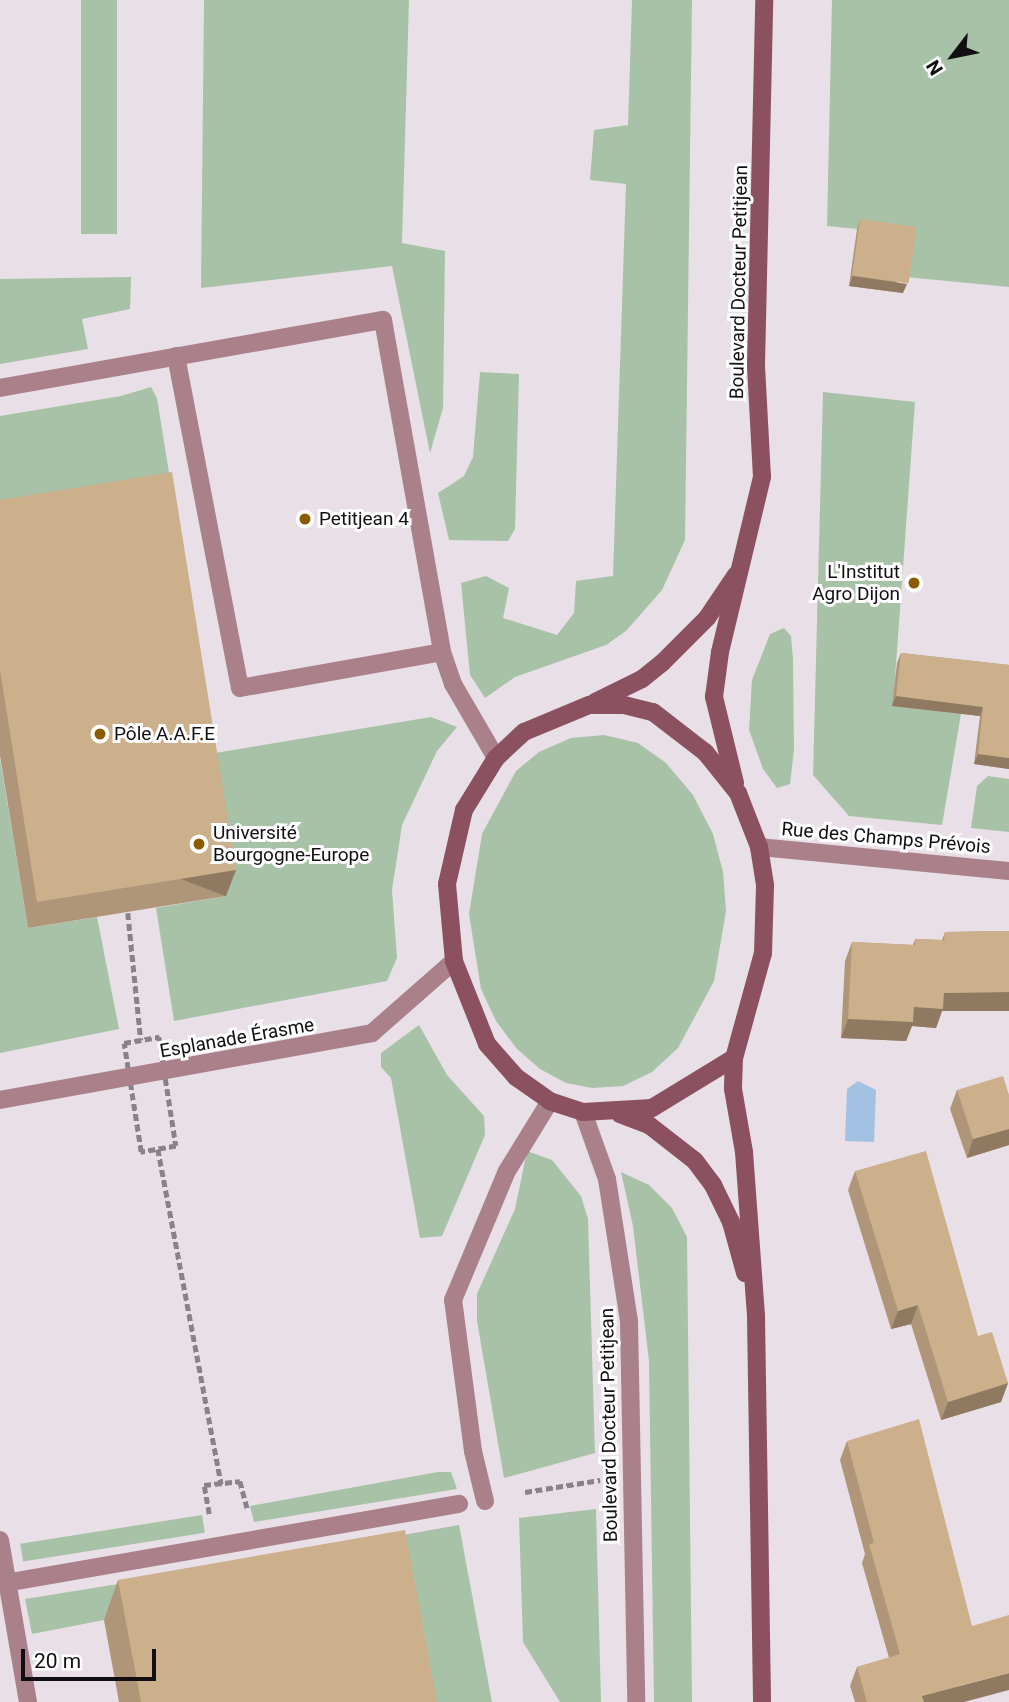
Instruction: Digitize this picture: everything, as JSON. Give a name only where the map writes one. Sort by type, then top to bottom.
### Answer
[{"type":"main road","name":"Boulevard Docteur Petitjean","points":[[738,793],[714,697],[720,652],[745,562],[762,477],[757,365],[764,0]]},
{"type":"main road","name":"Boulevard Docteur Petitjean","points":[[617,1113],[583,1112],[550,1101],[516,1077],[488,1044],[454,961],[447,884],[453,848],[464,810],[496,758],[524,732],[642,679],[669,657],[707,618],[745,562]]},
{"type":"main road","points":[[589,705],[624,705],[653,712],[705,752],[738,793],[759,847],[765,886],[764,953],[734,1058],[756,1317],[762,1702]]},
{"type":"main road","points":[[617,1113],[652,1108],[734,1058]]},
{"type":"main road","points":[[617,1113],[649,1125],[670,1140],[713,1185],[731,1222],[756,1317]]},
{"type":"street","points":[[0,388],[383,320],[442,652],[453,684],[496,758]]},
{"type":"street","points":[[176,355],[240,688],[442,652]]},
{"type":"street","name":"Rue des Champs Prévois","points":[[759,847],[1009,871]]},
{"type":"street","name":"Esplanade Érasme","points":[[0,1100],[372,1033],[454,961]]},
{"type":"street","points":[[485,1501],[473,1451],[453,1300],[507,1171],[550,1101]]},
{"type":"street","name":"Boulevard Docteur Petitjean","points":[[583,1112],[607,1179],[629,1321],[636,1702]]},
{"type":"street","points":[[4,1584],[459,1504]]},
{"type":"street","points":[[0,1540],[4,1584],[28,1702]]},
{"type":"path","points":[[128,913],[141,1040]]},
{"type":"path","points":[[158,1149],[221,1483]]},
{"type":"path","points":[[525,1492],[605,1479]]},
{"type":"path","points":[[214,1546],[204,1485],[240,1481],[254,1540]]},
{"type":"green space","points":[[81,0],[117,0],[117,234],[81,234]]},
{"type":"green space","points":[[204,0],[409,0],[402,243],[445,251],[443,408],[430,453],[392,266],[201,288]]},
{"type":"green space","points":[[632,0],[692,0],[685,540],[662,590],[626,631],[606,645],[515,677],[485,698],[470,675],[461,583],[486,576],[509,588],[503,618],[557,635],[574,613],[576,581],[613,576],[626,184],[590,180],[594,130],[628,125]]},
{"type":"green space","points":[[832,0],[1009,0],[1009,287],[906,277],[857,229],[827,226]]},
{"type":"green space","points":[[131,277],[130,309],[82,319],[88,349],[0,364],[0,279]]},
{"type":"green space","points":[[480,372],[519,374],[515,529],[508,541],[449,540],[438,493],[464,476],[473,457]]},
{"type":"green space","points":[[151,387],[157,398],[170,479],[0,525],[0,416],[121,396]]},
{"type":"green space","points":[[823,392],[915,402],[893,706],[961,714],[942,825],[849,816],[813,775]]},
{"type":"green space","points":[[784,628],[791,636],[793,659],[794,750],[790,784],[777,788],[763,769],[749,730],[752,680],[770,634]]},
{"type":"green space","points":[[431,717],[457,727],[437,751],[402,825],[392,890],[397,958],[387,981],[174,1021],[156,908],[226,896],[203,755]]},
{"type":"green space","points":[[604,735],[638,743],[666,763],[693,795],[713,834],[723,872],[726,911],[714,981],[678,1048],[652,1072],[623,1086],[592,1088],[566,1083],[540,1069],[517,1049],[496,1021],[481,989],[469,914],[482,834],[516,771],[539,752],[571,738]]},
{"type":"green space","points":[[0,759],[28,928],[97,917],[119,1029],[0,1053]]},
{"type":"green space","points":[[988,776],[1009,779],[1009,832],[971,828],[977,786]]},
{"type":"green space","points":[[419,1025],[447,1075],[484,1116],[485,1135],[442,1236],[420,1238],[391,1078],[381,1067],[381,1053]]},
{"type":"green space","points":[[527,1151],[552,1160],[581,1196],[588,1219],[595,1453],[504,1478],[477,1321],[477,1294],[515,1209]]},
{"type":"green space","points":[[621,1172],[649,1185],[672,1208],[687,1237],[692,1702],[654,1702],[649,1361],[633,1226]]},
{"type":"green space","points":[[438,1472],[451,1472],[457,1489],[254,1522],[250,1506]]},
{"type":"green space","points":[[596,1509],[601,1702],[560,1702],[523,1642],[519,1518]]},
{"type":"green space","points":[[202,1515],[205,1533],[23,1562],[20,1544]]},
{"type":"green space","points":[[459,1525],[492,1702],[414,1702],[274,1558]]},
{"type":"green space","points":[[205,1570],[104,1620],[32,1634],[25,1599]]},
{"type":"water","points":[[858,1081],[876,1090],[874,1142],[845,1141],[847,1089]]},
{"type":"building","points":[[860,219],[916,227],[909,283],[852,275]]},
{"type":"building","name":"Pôle A.A.F.E","points":[[172,472],[236,870],[37,902],[0,670],[0,500]]},
{"type":"building","points":[[901,653],[1009,665],[1009,758],[978,754],[983,707],[896,696]]},
{"type":"building","points":[[1009,931],[1009,992],[944,993],[943,1009],[914,1007],[913,1022],[848,1019],[852,942],[915,945],[915,939],[944,940],[945,932]]},
{"type":"building","points":[[1003,1076],[1009,1095],[1009,1129],[973,1139],[957,1090]]},
{"type":"building","points":[[926,1151],[978,1336],[992,1332],[1008,1383],[948,1402],[918,1305],[898,1311],[855,1171]]},
{"type":"building","points":[[919,1419],[972,1626],[1009,1615],[1009,1673],[922,1696],[924,1702],[867,1702],[857,1667],[900,1654],[869,1544],[874,1543],[847,1441]]},
{"type":"building","points":[[405,1530],[437,1702],[141,1702],[118,1580]]},
{"type":"place","name":"Petitjean 4","points":[[305,519]]},
{"type":"place","name":"L'Institut Agro Dijon","points":[[914,583]]},
{"type":"place","name":"Pôle A.A.F.E","points":[[100,734]]},
{"type":"place","name":"Université Bourgogne-Europe","points":[[199,844]]}]
